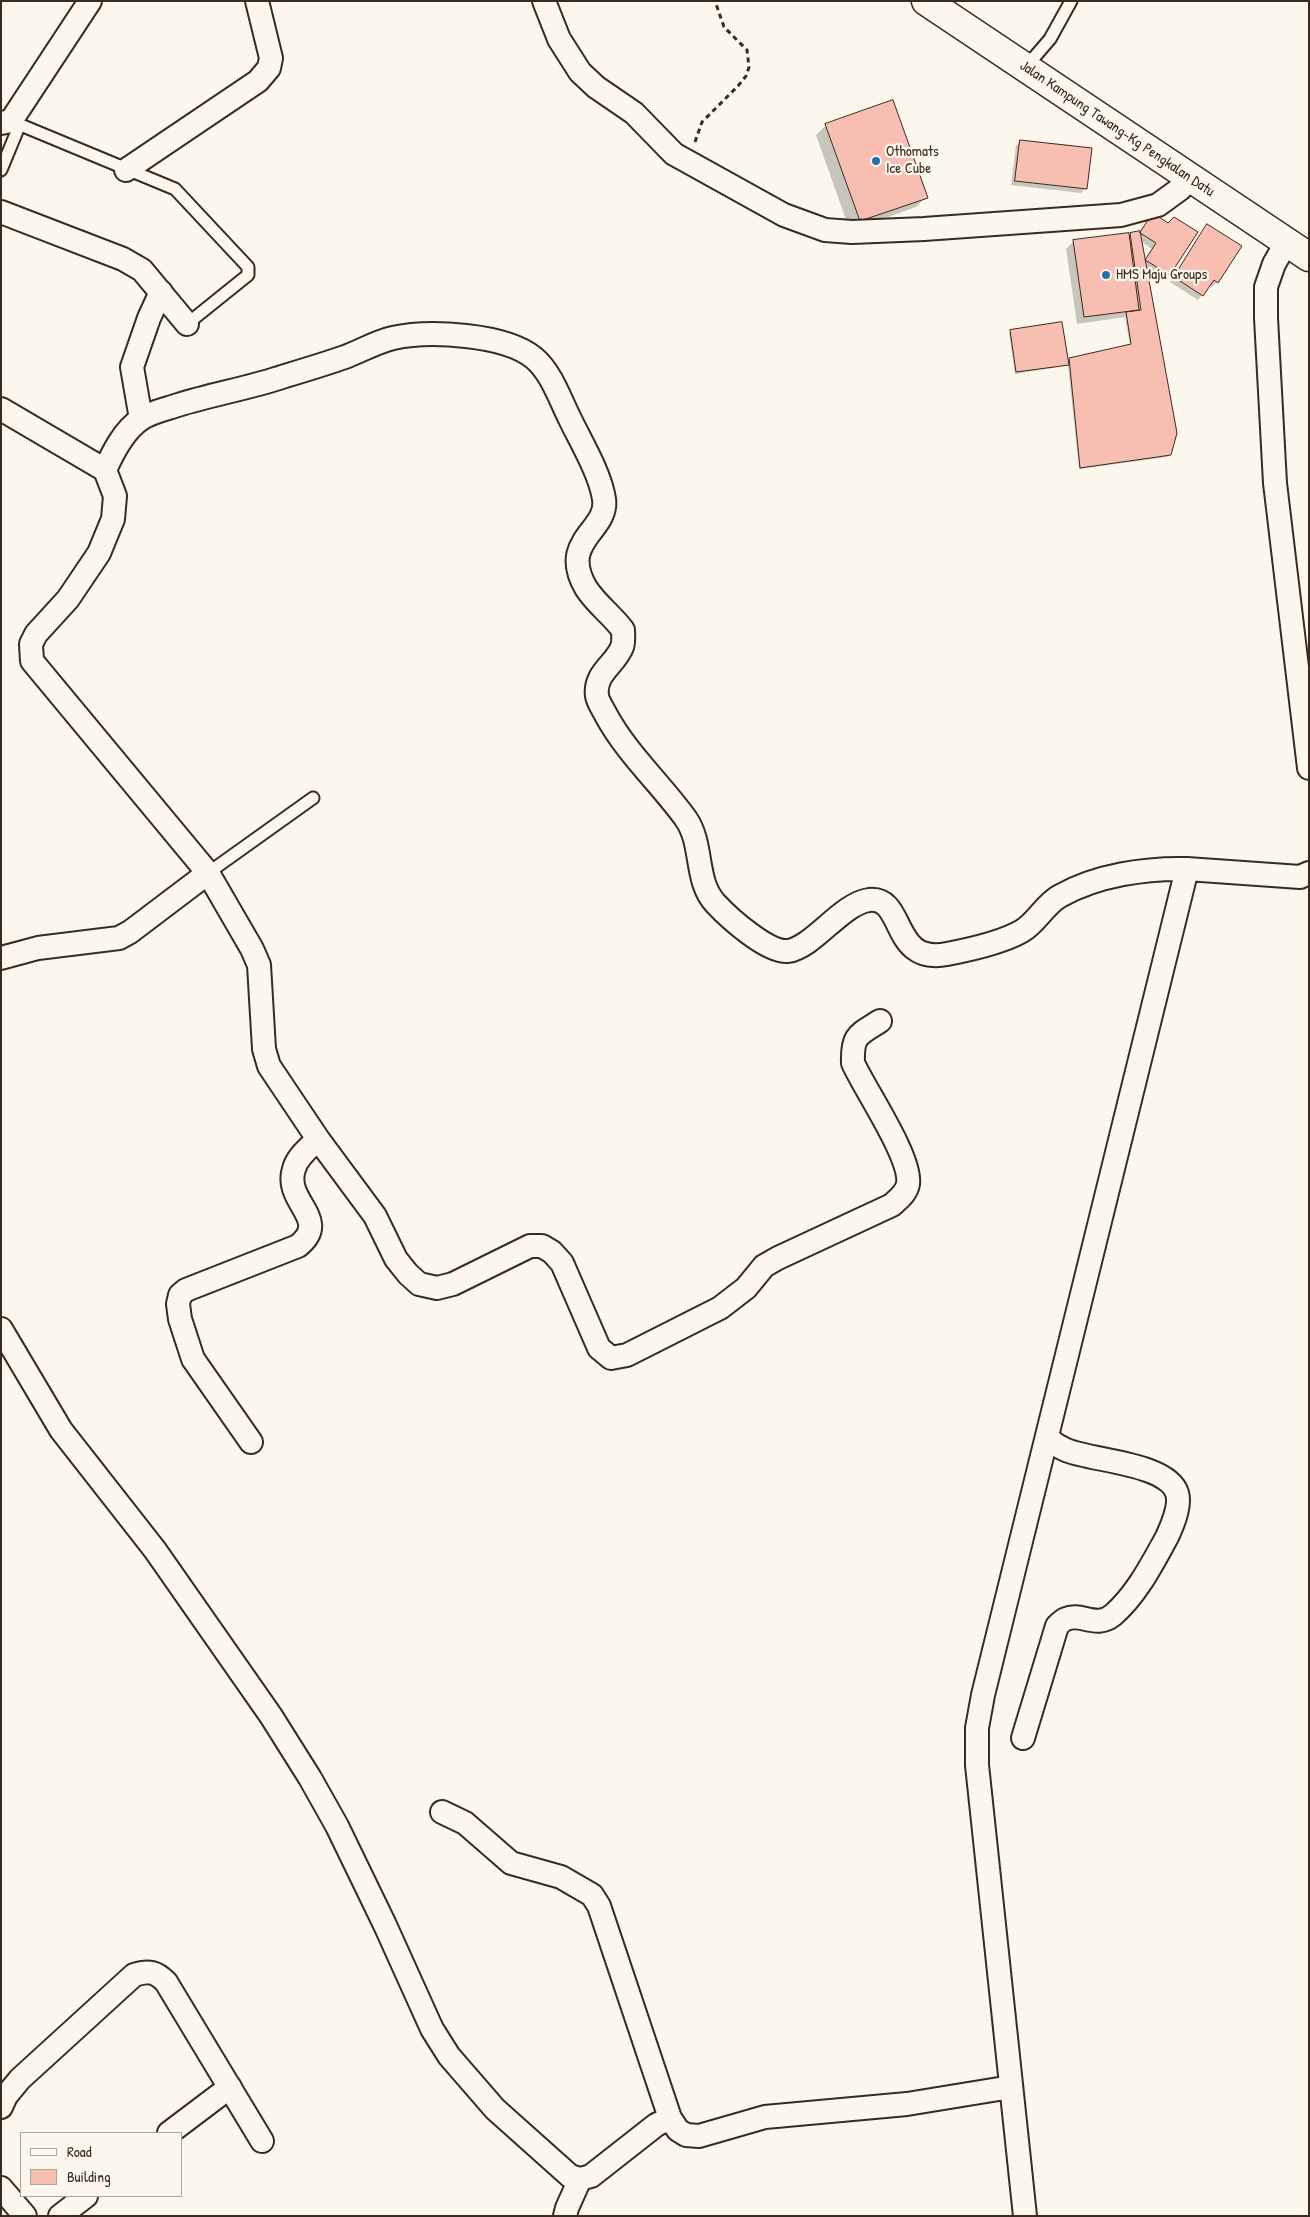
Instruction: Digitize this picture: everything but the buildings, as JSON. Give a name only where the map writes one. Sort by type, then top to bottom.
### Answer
[{"type":"street","points":[[11,123],[90,1]]},
{"type":"street","points":[[126,170],[258,81],[269,68],[271,58],[257,1]]},
{"type":"street","points":[[544,1],[559,39],[580,72],[596,87],[634,113],[662,143],[687,162],[784,215],[825,230],[852,232],[963,227],[1121,215],[1158,205],[1191,178]]},
{"type":"street","name":"Jalan Kampung Tawang-Kg Pengkalan Datu","points":[[926,1],[1298,250]]},
{"type":"street","points":[[1,212],[123,259],[142,270],[187,324]]},
{"type":"street","points":[[1298,250],[1274,264],[1266,287],[1266,318],[1275,483],[1306,727],[1309,768]]},
{"type":"street","points":[[141,419],[132,367],[149,318],[161,292]]},
{"type":"street","points":[[105,470],[114,450],[141,419],[191,401],[270,381],[347,356],[375,343],[408,335],[431,334],[494,340],[518,347],[536,359],[552,382],[595,472],[604,501],[599,520],[584,539],[578,557],[579,572],[587,589],[623,630],[623,646],[601,674],[596,688],[597,698],[610,722],[632,753],[687,821],[696,839],[707,892],[715,904],[770,948],[787,951],[802,944],[852,908],[870,900],[883,904],[894,914],[903,937],[910,947],[920,953],[945,955],[1021,931],[1058,897],[1075,888],[1127,873],[1159,868],[1300,877],[1309,873]]},
{"type":"street","points":[[1,409],[105,470],[115,496],[113,519],[99,552],[73,592],[36,634],[31,644],[32,661],[208,873],[252,949],[259,965],[263,1040],[269,1066],[318,1139],[375,1216],[396,1259],[419,1284],[437,1288],[453,1284],[518,1250],[530,1246],[542,1246],[552,1252],[562,1263],[599,1348],[610,1358],[618,1358],[720,1308],[746,1288],[764,1266],[892,1205],[903,1195],[908,1184],[904,1159],[853,1063],[852,1045],[860,1033],[880,1021]]},
{"type":"street","points":[[1026,2216],[977,1765],[977,1728],[983,1695],[1187,869]]},
{"type":"street","points":[[1,958],[38,948],[118,938],[130,932],[208,873]]},
{"type":"street","points":[[251,1442],[194,1360],[180,1319],[178,1304],[180,1295],[186,1290],[298,1246],[306,1240],[312,1229],[297,1196],[292,1177],[297,1161],[318,1139]]},
{"type":"street","points":[[1,1329],[61,1430],[155,1550],[260,1701],[310,1778],[337,1826],[385,1925],[432,2029],[448,2056],[495,2109],[570,2176],[580,2178],[591,2176],[656,2125],[670,2118]]},
{"type":"street","points":[[1022,1738],[1057,1626],[1066,1618],[1101,1620],[1112,1616],[1136,1590],[1154,1561],[1170,1531],[1177,1510],[1177,1493],[1167,1480],[1146,1470],[1068,1451],[1047,1438]]},
{"type":"street","points":[[442,1812],[466,1824],[511,1863],[561,1877],[592,1895],[599,1906],[670,2118],[678,2130],[686,2135],[699,2136],[765,2118],[907,2104],[1011,2087]]},
{"type":"street","points":[[1,2107],[6,2096],[20,2079],[134,1975],[151,1972],[159,1975],[166,1982],[262,2141]]},
{"type":"street","points":[[170,2132],[230,2087]]},
{"type":"street","points":[[566,2216],[580,2178]]},
{"type":"street","points":[[1,2188],[25,2216]]},
{"type":"street","points":[[60,2216],[85,2197]]},
{"type":"lane","points":[[1025,68],[1050,39],[1072,1]]},
{"type":"lane","points":[[1,170],[11,123],[175,189],[248,267],[248,274],[187,324]]},
{"type":"lane","points":[[208,873],[313,798]]},
{"type":"path","points":[[687,162],[702,122],[738,86],[746,76],[749,67],[747,50],[729,35],[724,27],[716,1]]},
{"type":"place","name":"Othomats Ice Cube","points":[[876,161]]},
{"type":"place","name":"HMS Maju Groups","points":[[1106,275]]}]
